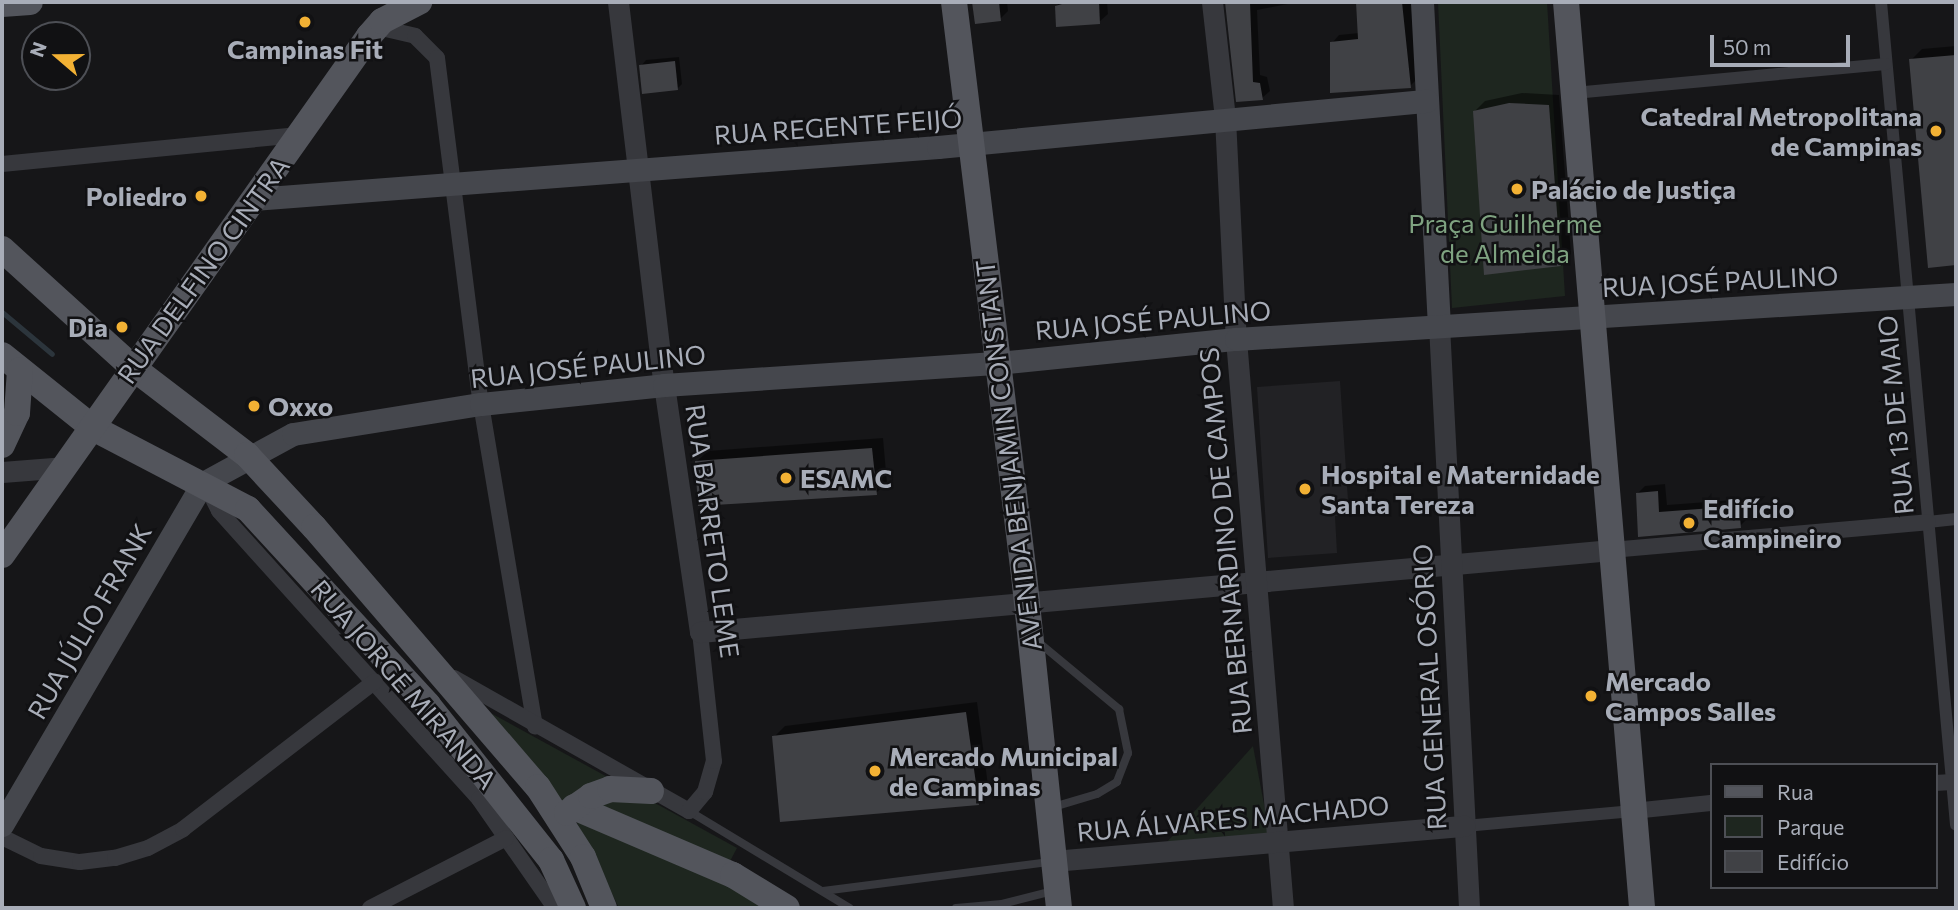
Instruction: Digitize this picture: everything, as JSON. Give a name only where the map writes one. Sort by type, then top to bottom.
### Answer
[{"type":"main road","points":[[2,4],[30,2]]},
{"type":"main road","name":"RUA DELFINO CINTRA","points":[[2,555],[66,467],[132,368],[377,27],[419,2]]},
{"type":"main road","name":"AVENIDA BENJAMIN CONSTANT","points":[[954,2],[1030,634],[1057,899]]},
{"type":"main road","name":"RUA GENERAL OSÓRIO","points":[[1422,2],[1439,325]]},
{"type":"main road","points":[[1566,2],[1590,317],[1642,908]]},
{"type":"main road","name":"RUA REGENTE FEIJÓ","points":[[253,200],[451,187],[639,169],[971,144],[1427,101]]},
{"type":"main road","name":"RUA JORGE MIRANDA","points":[[2,250],[132,368],[247,455],[568,813],[604,908]]},
{"type":"main road","name":"RUA JOSÉ PAULINO","points":[[205,484],[247,455],[293,434],[481,404],[664,385],[998,363],[1236,338],[1908,300],[1956,294]]},
{"type":"main road","points":[[11,362],[93,428],[205,484]]},
{"type":"main road","points":[[2,445],[17,412],[11,362]]},
{"type":"main road","name":"RUA JORGE MIRANDA","points":[[205,484],[248,509],[428,705],[551,860],[573,908]]},
{"type":"main road","name":"RUA JÚLIO FRANK","points":[[2,825],[205,484]]},
{"type":"main road","points":[[551,860],[568,813],[610,789],[651,791]]},
{"type":"main road","points":[[568,813],[733,875],[787,908]]},
{"type":"street","name":"RUA BARRETO LEME","points":[[618,2],[664,385],[700,632],[715,761],[705,792],[689,811]]},
{"type":"street","name":"RUA BERNARDINO DE CAMPOS","points":[[1212,2],[1225,118],[1236,338],[1283,908]]},
{"type":"street","name":"RUA 13 DE MAIO","points":[[1881,2],[1956,825]]},
{"type":"street","points":[[377,27],[406,32],[437,58],[451,187],[481,404],[535,727]]},
{"type":"street","points":[[1574,93],[1886,64]]},
{"type":"street","points":[[2,164],[299,135]]},
{"type":"street","name":"RUA GENERAL OSÓRIO","points":[[1439,325],[1469,908]]},
{"type":"street","points":[[2,472],[66,467]]},
{"type":"street","name":"RUA JORGE MIRANDA","points":[[205,484],[219,511],[479,799],[555,908]]},
{"type":"street","points":[[700,632],[1956,519]]},
{"type":"street","name":"RUA JORGE MIRANDA","points":[[443,671],[535,727],[689,811]]},
{"type":"street","points":[[2,837],[41,856],[79,862],[115,859],[148,848],[183,830],[375,681]]},
{"type":"street","name":"RUA ÁLVARES MACHADO","points":[[1053,862],[1710,803]]},
{"type":"street","points":[[369,908],[506,838]]},
{"type":"lane","points":[[1030,634],[1119,709],[1128,753],[1117,782],[1097,794],[1048,808]]},
{"type":"lane","points":[[689,811],[850,908]]},
{"type":"lane","points":[[823,891],[1053,862]]},
{"type":"lane","points":[[956,908],[1057,899]]},
{"type":"shaded area","name":"Hospital e Maternidade Santa Tereza","points":[[1340,381],[1349,515],[1335,516],[1337,553],[1268,558],[1257,387]]},
{"type":"green space","name":"Praça Guilherme de Almeida","points":[[1438,2],[1547,2],[1565,296],[1452,308]]},
{"type":"green space","points":[[487,711],[737,848],[729,863],[564,803]]},
{"type":"green space","points":[[1253,746],[1270,836],[1167,842]]},
{"type":"green space","points":[[576,821],[747,892],[769,908],[619,908]]},
{"type":"building","points":[[972,2],[999,2],[1001,21],[975,24]]},
{"type":"building","points":[[1069,2],[1099,2],[1100,24],[1056,27],[1055,6]]},
{"type":"building","points":[[1225,2],[1250,2],[1253,82],[1260,83],[1263,100],[1236,102]]},
{"type":"building","points":[[1356,2],[1402,2],[1411,88],[1330,93],[1330,42],[1358,39]]},
{"type":"building","name":"Catedral Metropolitana de Campinas","points":[[1956,55],[1956,265],[1928,268],[1909,59]]},
{"type":"building","points":[[675,61],[678,90],[642,94],[639,65]]},
{"type":"building","name":"Palácio de Justiça","points":[[1509,103],[1549,105],[1561,266],[1484,275],[1473,111]]},
{"type":"building","name":"ESAMC","points":[[872,448],[877,495],[698,506],[695,461]]},
{"type":"building","name":"Edifício Campineiro","points":[[1658,491],[1659,512],[1739,506],[1741,528],[1638,537],[1636,493]]},
{"type":"building","name":"Mercado Municipal de Campinas","points":[[966,712],[979,805],[780,822],[772,736]]},
{"type":"waterway","points":[[2,312],[52,354]]},
{"type":"place","name":"Campinas Fit","points":[[305,22]]},
{"type":"place","name":"Catedral Metropolitana de Campinas","points":[[1936,131]]},
{"type":"place","name":"Palácio de Justiça","points":[[1517,189]]},
{"type":"place","name":"Poliedro","points":[[201,196]]},
{"type":"place","name":"Dia","points":[[122,327]]},
{"type":"place","name":"Oxxo","points":[[254,406]]},
{"type":"place","name":"ESAMC","points":[[786,478]]},
{"type":"place","name":"Hospital e Maternidade Santa Tereza","points":[[1305,489]]},
{"type":"place","name":"Edifício Campineiro","points":[[1689,523]]},
{"type":"place","name":"Mercado Campos Salles","points":[[1591,696]]},
{"type":"place","name":"Mercado Municipal de Campinas","points":[[875,771]]}]
